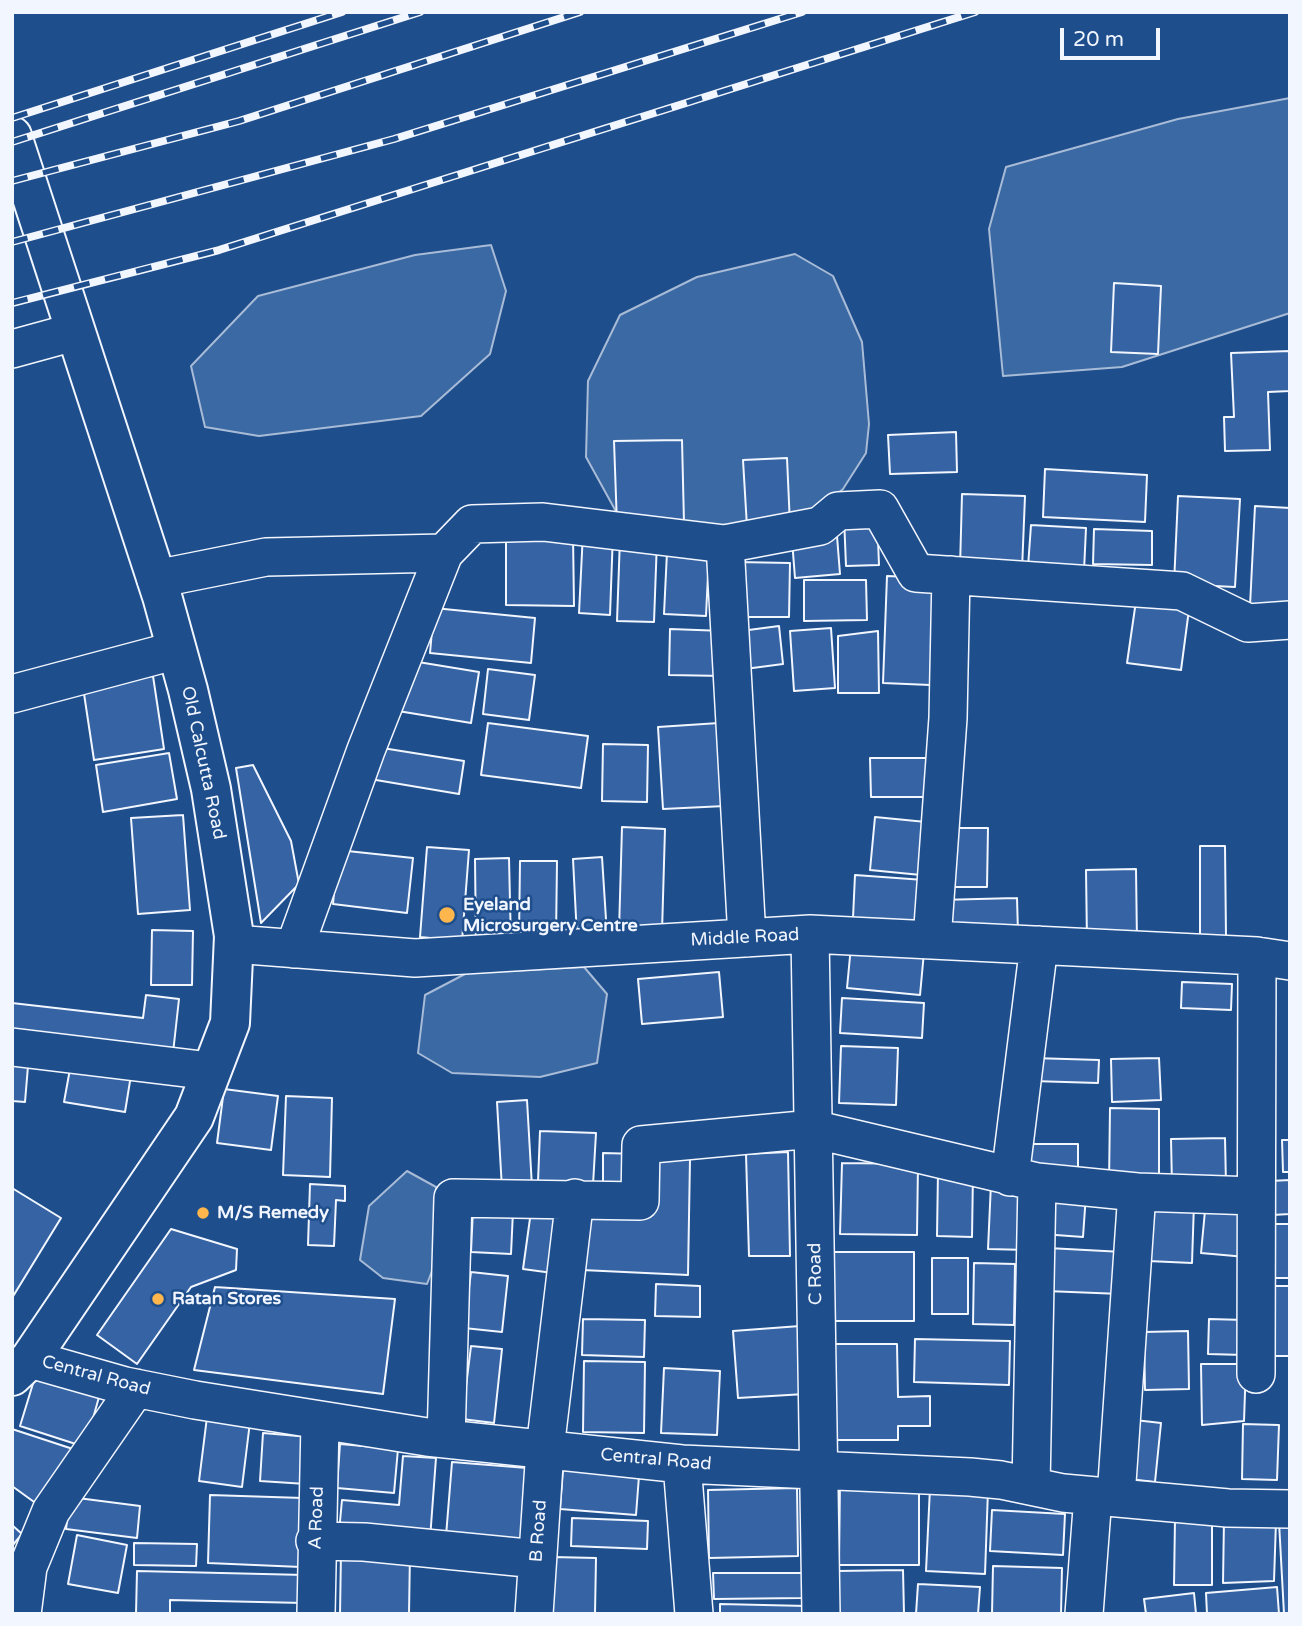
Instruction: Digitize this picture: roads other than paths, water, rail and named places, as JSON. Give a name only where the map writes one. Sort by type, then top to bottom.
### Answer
[{"type":"main road","name":"Old Calcutta Road","points":[[12,136],[177,650],[211,789],[234,944],[230,1023],[194,1117],[21,1367]]},
{"type":"street","points":[[12,349],[74,332]]},
{"type":"street","points":[[294,949],[366,750],[444,553],[472,524],[542,522],[725,544],[820,526],[838,512],[880,509],[916,573],[1181,591],[1248,623],[1290,620]]},
{"type":"street","points":[[725,544],[747,938]]},
{"type":"street","points":[[156,579],[266,557],[444,553]]},
{"type":"street","points":[[932,940],[948,718],[951,575]]},
{"type":"street","points":[[12,694],[177,650]]},
{"type":"street","name":"Middle Road","points":[[234,944],[415,958],[810,934],[1274,958]]},
{"type":"street","name":"C Road","points":[[810,934],[821,1614]]},
{"type":"street","points":[[1031,1486],[1023,1180],[1038,945]]},
{"type":"street","points":[[1256,1374],[1255,1196],[1259,1063],[1274,958]]},
{"type":"street","points":[[12,1047],[210,1072]]},
{"type":"street","points":[[446,1439],[453,1198],[640,1201],[641,1145],[813,1129],[1023,1180],[1137,1192],[1255,1196]]},
{"type":"street","points":[[1084,1614],[1105,1496],[1137,1192]]},
{"type":"street","name":"B Road","points":[[534,1614],[545,1449],[575,1198]]},
{"type":"street","name":"Central Road","points":[[21,1367],[320,1422],[446,1439],[682,1464],[970,1477],[1105,1496],[1228,1508],[1290,1509]]},
{"type":"street","points":[[22,1614],[28,1567],[51,1511],[136,1388]]},
{"type":"street","name":"A Road","points":[[316,1614],[315,1541],[320,1422]]},
{"type":"street","points":[[682,1464],[694,1614]]},
{"type":"street","points":[[315,1541],[364,1542],[537,1559]]},
{"type":"water","points":[[1290,98],[1290,313],[1122,367],[1003,376],[989,229],[1006,167],[1178,119]]},
{"type":"water","points":[[491,245],[506,291],[490,354],[421,416],[259,436],[205,427],[191,366],[258,296],[415,255]]},
{"type":"water","points":[[795,254],[833,276],[862,342],[869,424],[866,453],[843,489],[789,535],[624,526],[586,457],[588,381],[620,315],[697,277]]},
{"type":"water","points":[[584,967],[607,994],[597,1063],[540,1077],[452,1073],[418,1053],[425,995],[467,973]]},
{"type":"water","points":[[407,1171],[436,1187],[437,1258],[427,1284],[383,1278],[360,1260],[369,1206]]},
{"type":"railway","points":[[12,118],[342,12]]},
{"type":"railway","points":[[12,142],[420,12]]},
{"type":"railway","points":[[12,181],[239,121],[580,12]]},
{"type":"railway","points":[[12,242],[394,139],[802,12]]},
{"type":"railway","points":[[12,303],[219,250],[975,12]]},
{"type":"place","name":"Eyeland Microsurgery Centre","points":[[447,915]]},
{"type":"place","name":"M/S Remedy","points":[[203,1213]]},
{"type":"place","name":"Ratan Stores","points":[[158,1299]]}]
